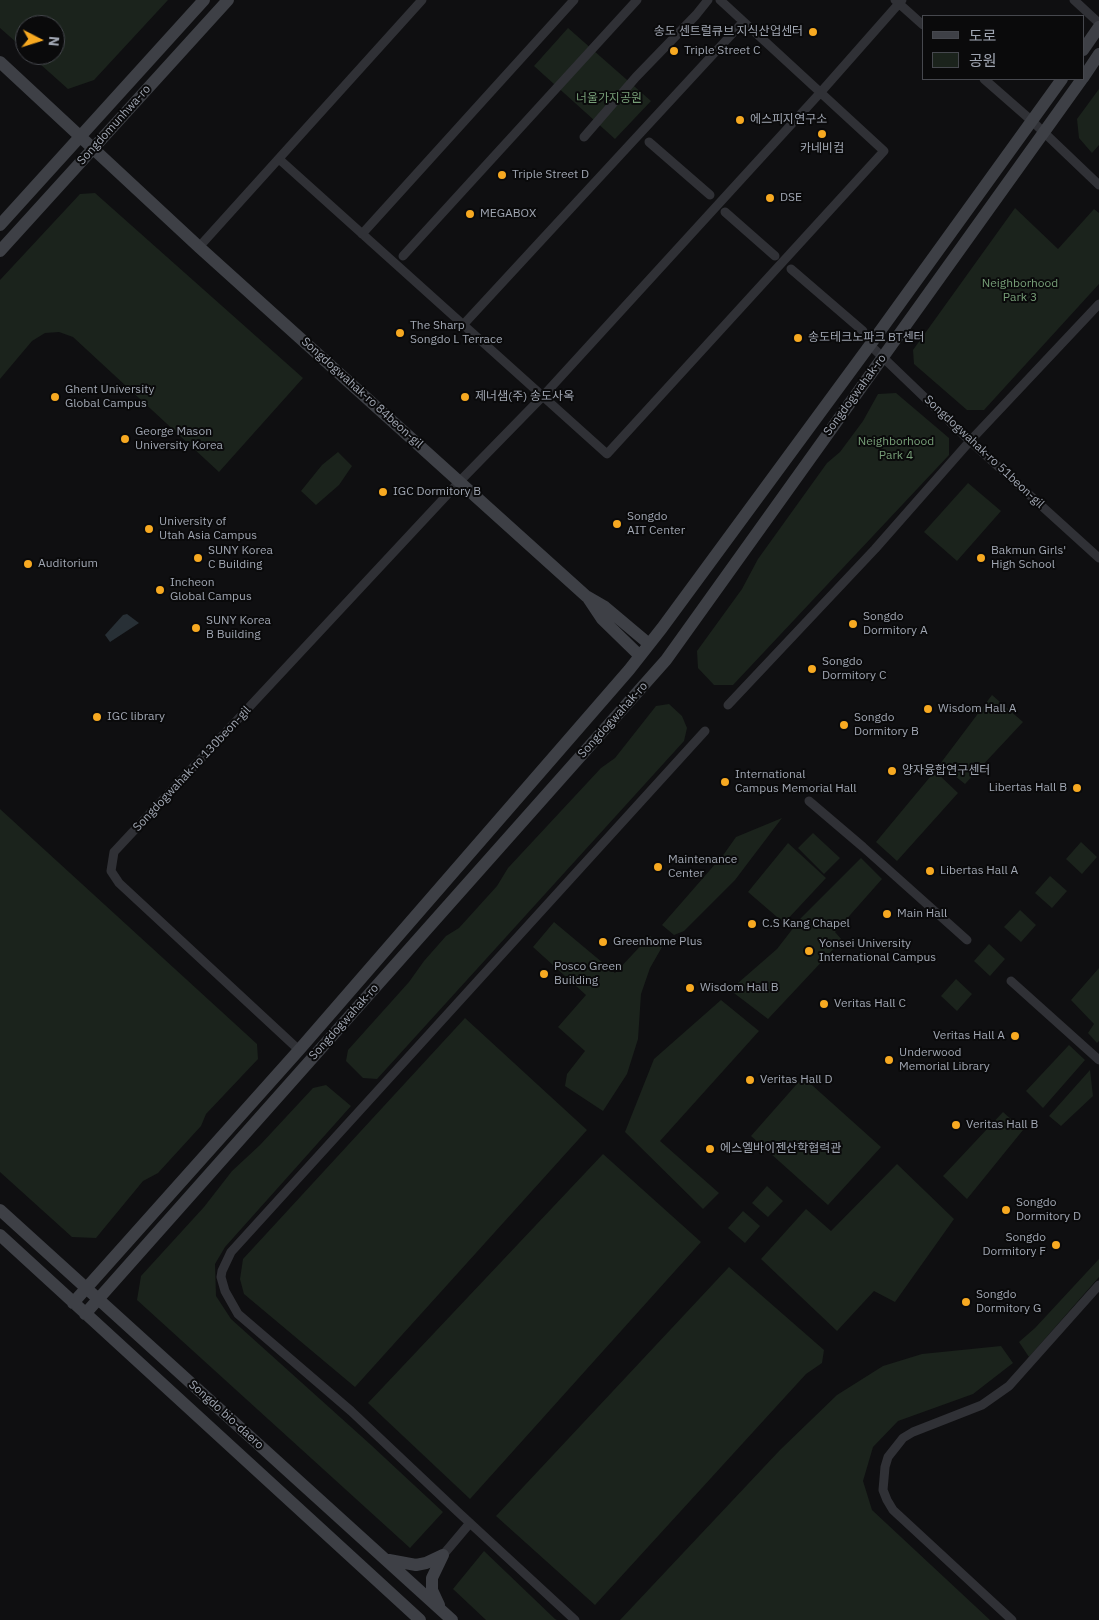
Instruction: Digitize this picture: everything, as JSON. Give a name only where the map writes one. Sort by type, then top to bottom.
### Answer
[{"type":"main road","name":"Songdomunhwa-ro","points":[[0,225],[204,0]]},
{"type":"main road","name":"Songdomunhwa-ro","points":[[0,251],[228,0]]},
{"type":"main road","points":[[1084,49],[1099,27]]},
{"type":"main road","name":"Songdogwahak-ro","points":[[1084,75],[1099,54]]},
{"type":"main road","name":"Songdogwahak-ro 84beon-gil","points":[[0,62],[200,247],[586,596],[605,607],[649,644]]},
{"type":"main road","name":"Songdogwahak-ro","points":[[73,1303],[299,1050],[640,656],[870,345],[1061,80]]},
{"type":"main road","name":"Songdogwahak-ro","points":[[85,1314],[666,660],[1081,80]]},
{"type":"main road","points":[[586,596],[602,619],[640,656]]},
{"type":"main road","name":"Songdo bio-daero","points":[[0,1210],[448,1617]]},
{"type":"main road","name":"Songdo bio-daero","points":[[0,1236],[420,1620]]},
{"type":"main road","points":[[385,1559],[416,1565],[426,1563],[443,1555]]},
{"type":"main road","points":[[443,1555],[432,1578],[432,1590],[436,1600],[448,1617]]},
{"type":"street","points":[[200,247],[422,0]]},
{"type":"street","points":[[362,234],[574,0]]},
{"type":"street","points":[[403,256],[637,0]]},
{"type":"street","points":[[584,137],[636,77],[708,0]]},
{"type":"street","points":[[279,159],[607,454],[884,151],[720,0]]},
{"type":"street","points":[[1074,0],[1099,23]]},
{"type":"street","points":[[898,1],[922,24]]},
{"type":"street","name":"Songdogwahak-ro 130beon-gil","points":[[299,1050],[119,883],[111,870],[114,852],[460,481],[543,396],[820,93],[898,1]]},
{"type":"street","points":[[463,325],[743,22]]},
{"type":"street","points":[[985,80],[1032,121],[1099,185]]},
{"type":"street","points":[[650,142],[710,195]]},
{"type":"street","points":[[725,212],[775,256]]},
{"type":"street","points":[[791,269],[863,331]]},
{"type":"street","points":[[728,705],[875,549],[970,441],[1099,304]]},
{"type":"street","name":"Songdogwahak-ro 51beon-gil","points":[[870,345],[970,441],[1099,558]]},
{"type":"street","points":[[575,1620],[351,1411],[238,1314],[225,1291],[222,1271],[231,1252],[705,731]]},
{"type":"street","points":[[809,801],[967,940]]},
{"type":"street","points":[[1011,980],[1099,1060]]},
{"type":"street","points":[[1012,1620],[893,1510],[884,1490],[884,1467],[888,1457],[903,1438],[913,1432],[982,1405],[1009,1386],[1099,1285]]},
{"type":"street","points":[[443,1555],[470,1523]]},
{"type":"green space","points":[[0,0],[168,0],[94,80],[68,89],[41,65],[65,65],[65,15],[15,15],[15,41],[0,28]]},
{"type":"green space","name":"너울가지공원","points":[[568,28],[651,101],[615,139],[534,66]]},
{"type":"green space","points":[[1099,89],[1099,145],[1092,153],[1079,138],[1077,119]]},
{"type":"green space","points":[[95,193],[303,378],[219,472],[73,337],[59,332],[45,333],[32,341],[0,379],[0,280],[80,194]]},
{"type":"green space","name":"Neighborhood Park 3","points":[[1015,208],[1058,249],[1094,209],[1099,213],[1099,284],[984,410],[967,410],[914,364],[913,350]]},
{"type":"green space","name":"Neighborhood Park 4","points":[[896,393],[949,438],[949,455],[733,685],[714,685],[698,668],[697,651],[742,589],[758,559],[827,463],[840,452],[863,421],[878,394]]},
{"type":"green space","points":[[338,452],[352,466],[339,485],[316,505],[301,491],[322,465]]},
{"type":"green space","points":[[968,483],[1001,511],[957,561],[924,532]]},
{"type":"green space","points":[[992,695],[1023,722],[965,784],[940,764]]},
{"type":"green space","points":[[669,704],[682,716],[687,728],[684,741],[377,1079],[363,1078],[346,1061],[348,1050],[409,982],[446,936],[459,928],[497,886],[508,868],[601,768],[615,758],[656,706]]},
{"type":"green space","points":[[935,771],[958,793],[897,861],[876,842]]},
{"type":"green space","points":[[0,809],[257,1044],[258,1059],[206,1114],[201,1126],[158,1173],[143,1181],[96,1238],[72,1237],[0,1172]]},
{"type":"green space","points":[[782,818],[735,880],[684,931],[674,935],[662,925],[724,854],[736,837]]},
{"type":"green space","points":[[813,833],[840,858],[824,874],[798,848]]},
{"type":"green space","points":[[1081,842],[1097,857],[1082,874],[1066,859]]},
{"type":"green space","points":[[788,843],[826,878],[784,923],[748,892]]},
{"type":"green space","points":[[861,858],[882,879],[835,932],[842,940],[768,1019],[730,990],[777,949],[801,918]]},
{"type":"green space","points":[[1050,876],[1067,891],[1052,908],[1035,893]]},
{"type":"green space","points":[[1020,910],[1036,925],[1021,942],[1004,927]]},
{"type":"green space","points":[[554,922],[615,973],[650,936],[662,947],[650,968],[641,994],[638,1039],[627,1074],[603,1111],[565,1086],[567,1074],[585,1051],[558,1027],[586,995],[533,947]]},
{"type":"green space","points":[[989,944],[1005,959],[990,976],[974,961]]},
{"type":"green space","points":[[1099,968],[1099,1041],[1097,1043],[1088,1033],[1094,1024],[1071,1000]]},
{"type":"green space","points":[[956,979],[972,994],[957,1011],[941,996]]},
{"type":"green space","points":[[721,1000],[759,1031],[660,1141],[719,1193],[703,1209],[625,1132],[654,1059]]},
{"type":"green space","points":[[465,1018],[587,1130],[355,1387],[244,1294],[240,1279],[243,1259]]},
{"type":"green space","points":[[1069,1045],[1085,1060],[1043,1108],[1026,1091]]},
{"type":"green space","points":[[1090,1070],[1093,1096],[1061,1126],[1049,1116]]},
{"type":"green space","points":[[803,1077],[881,1147],[828,1205],[751,1136]]},
{"type":"green space","points":[[326,1085],[351,1106],[225,1247],[215,1264],[216,1296],[231,1319],[443,1512],[410,1548],[137,1300],[141,1276],[204,1207],[232,1171],[260,1145],[313,1088]]},
{"type":"green space","points":[[1003,1112],[1023,1130],[967,1199],[943,1176]]},
{"type":"green space","points":[[603,1154],[701,1242],[470,1499],[368,1403]]},
{"type":"green space","points":[[897,1164],[954,1219],[895,1302],[874,1291],[837,1331],[761,1259],[806,1209],[831,1231]]},
{"type":"green space","points":[[767,1186],[783,1201],[768,1217],[752,1203]]},
{"type":"green space","points":[[743,1211],[760,1226],[745,1243],[728,1228]]},
{"type":"green space","points":[[1099,1259],[1099,1277],[1029,1357],[1019,1342],[1035,1328]]},
{"type":"green space","points":[[729,1267],[824,1350],[822,1363],[806,1374],[595,1605],[496,1516]]},
{"type":"green space","points":[[1001,1346],[1013,1363],[973,1394],[898,1421],[873,1447],[863,1481],[872,1510],[990,1620],[620,1620],[780,1450],[837,1395],[883,1366],[922,1354]]},
{"type":"green space","points":[[484,1551],[557,1620],[486,1620],[453,1589]]},
{"type":"shaded area","points":[[127,614],[139,623],[110,642],[105,635],[123,615]]},
{"type":"place","name":"송도 센트럴큐브 지식산업센터","points":[[813,32]]},
{"type":"place","name":"Triple Street C","points":[[674,51]]},
{"type":"place","name":"에스피지연구소","points":[[740,120]]},
{"type":"place","name":"카네비컴","points":[[822,134]]},
{"type":"place","name":"Triple Street D","points":[[502,175]]},
{"type":"place","name":"DSE","points":[[770,198]]},
{"type":"place","name":"MEGABOX","points":[[470,214]]},
{"type":"place","name":"The Sharp Songdo L Terrace","points":[[400,333]]},
{"type":"place","name":"송도테크노파크 BT센터","points":[[798,338]]},
{"type":"place","name":"Ghent University Global Campus","points":[[55,397]]},
{"type":"place","name":"제너샘(주) 송도사옥","points":[[465,397]]},
{"type":"place","name":"George Mason University Korea","points":[[125,439]]},
{"type":"place","name":"IGC Dormitory B","points":[[383,492]]},
{"type":"place","name":"Songdo AIT Center","points":[[617,524]]},
{"type":"place","name":"University of Utah Asia Campus","points":[[149,529]]},
{"type":"place","name":"SUNY Korea C Building","points":[[198,558]]},
{"type":"place","name":"Bakmun Girls' High School","points":[[981,558]]},
{"type":"place","name":"Auditorium","points":[[28,564]]},
{"type":"place","name":"Incheon Global Campus","points":[[160,590]]},
{"type":"place","name":"Songdo Dormitory A","points":[[853,624]]},
{"type":"place","name":"SUNY Korea B Building","points":[[196,628]]},
{"type":"place","name":"Songdo Dormitory C","points":[[812,669]]},
{"type":"place","name":"Wisdom Hall A","points":[[928,709]]},
{"type":"place","name":"IGC library","points":[[97,717]]},
{"type":"place","name":"Songdo Dormitory B","points":[[844,725]]},
{"type":"place","name":"양자융합연구센터","points":[[892,771]]},
{"type":"place","name":"International Campus Memorial Hall","points":[[725,782]]},
{"type":"place","name":"Libertas Hall B","points":[[1077,788]]},
{"type":"place","name":"Maintenance Center","points":[[658,867]]},
{"type":"place","name":"Libertas Hall A","points":[[930,871]]},
{"type":"place","name":"Main Hall","points":[[887,914]]},
{"type":"place","name":"C.S Kang Chapel","points":[[752,924]]},
{"type":"place","name":"Greenhome Plus","points":[[603,942]]},
{"type":"place","name":"Yonsei University International Campus","points":[[809,951]]},
{"type":"place","name":"Posco Green Building","points":[[544,974]]},
{"type":"place","name":"Wisdom Hall B","points":[[690,988]]},
{"type":"place","name":"Veritas Hall C","points":[[824,1004]]},
{"type":"place","name":"Veritas Hall A","points":[[1015,1036]]},
{"type":"place","name":"Underwood Memorial Library","points":[[889,1060]]},
{"type":"place","name":"Veritas Hall D","points":[[750,1080]]},
{"type":"place","name":"Veritas Hall B","points":[[956,1125]]},
{"type":"place","name":"에스엘바이젠산학협력관","points":[[710,1149]]},
{"type":"place","name":"Songdo Dormitory D","points":[[1006,1210]]},
{"type":"place","name":"Songdo Dormitory F","points":[[1056,1245]]},
{"type":"place","name":"Songdo Dormitory G","points":[[966,1302]]}]
